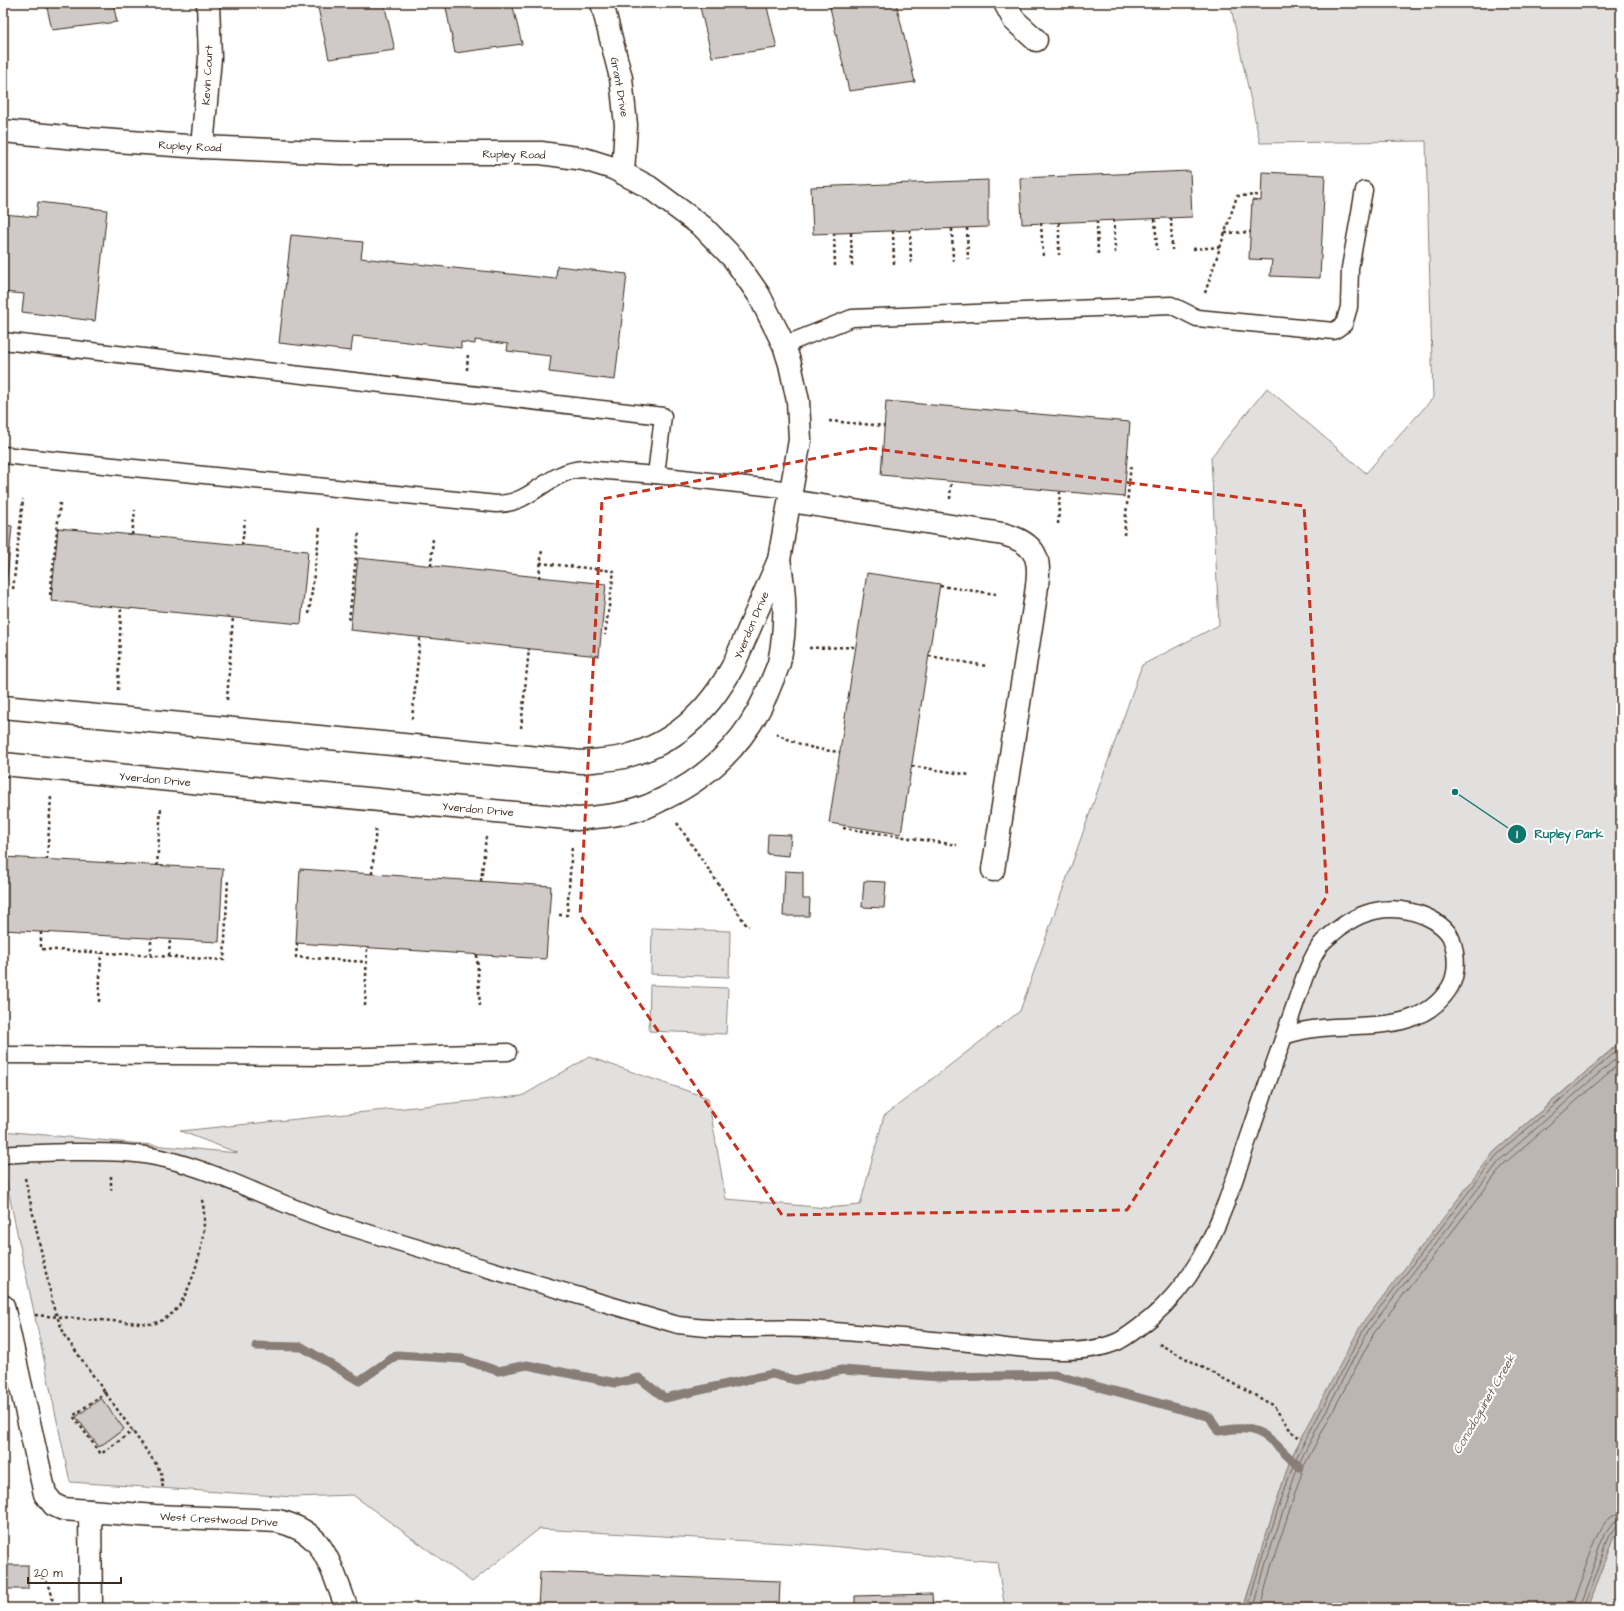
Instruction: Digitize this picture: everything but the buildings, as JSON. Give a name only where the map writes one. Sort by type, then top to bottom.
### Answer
[{"type":"street","name":"Kevin Court","points":[[202,147],[210,58],[208,3]]},
{"type":"street","name":"Grant Drive","points":[[602,3],[622,86],[626,125],[623,172]]},
{"type":"street","points":[[1005,3],[1014,20],[1036,40]]},
{"type":"street","name":"Rupley Road","points":[[3,131],[87,139],[202,147],[342,153],[541,153],[584,159],[623,172],[649,187],[704,227],[734,259],[759,295],[784,345],[790,364],[798,401],[800,440],[791,495]]},
{"type":"street","points":[[791,495],[1002,534],[1017,538],[1028,546],[1036,556],[1039,570],[1035,601],[993,870]]},
{"type":"street","name":"Yverdon Drive","points":[[3,707],[582,762],[626,756],[646,750],[672,736],[701,713],[724,682],[733,666],[779,560],[791,495]]},
{"type":"street","name":"Yverdon Drive","points":[[3,764],[576,819],[608,817],[646,807],[686,788],[719,762],[747,730],[763,703],[778,664],[785,623],[783,581],[779,560]]},
{"type":"street","name":"West Crestwood Drive","points":[[3,1306],[45,1494],[54,1505],[63,1509],[155,1516],[278,1521],[289,1524],[310,1535],[318,1543],[328,1558],[346,1608]]},
{"type":"street","points":[[90,1511],[91,1608]]},
{"type":"lane","points":[[784,345],[852,318],[1171,305],[1197,318],[1334,331],[1344,324],[1349,306],[1350,268],[1364,190]]},
{"type":"lane","points":[[3,341],[663,416],[656,475]]},
{"type":"lane","points":[[3,455],[497,504],[508,504],[518,501],[556,477],[572,469],[656,475],[791,495]]},
{"type":"lane","points":[[3,1155],[20,1153],[128,1152],[166,1159],[206,1172],[308,1214],[476,1266],[678,1324],[710,1328],[804,1329],[1080,1351],[1101,1347],[1121,1340],[1144,1324],[1165,1306],[1208,1247],[1224,1209],[1284,1036],[1309,966],[1320,944],[1341,926],[1361,914],[1392,909],[1413,911],[1434,920],[1450,935],[1456,957],[1454,980],[1443,998],[1423,1014],[1401,1022],[1320,1028],[1299,1031],[1284,1036]]},
{"type":"lane","points":[[3,1056],[334,1057],[508,1052]]},
{"type":"path","points":[[1204,296],[1237,196],[1261,195]]},
{"type":"path","points":[[1156,218],[1156,250]]},
{"type":"path","points":[[1171,218],[1172,250]]},
{"type":"path","points":[[1114,220],[1115,253]]},
{"type":"path","points":[[1097,221],[1098,254]]},
{"type":"path","points":[[1041,223],[1043,256]]},
{"type":"path","points":[[1059,223],[1060,255]]},
{"type":"path","points":[[967,228],[968,260]]},
{"type":"path","points":[[952,229],[953,261]]},
{"type":"path","points":[[910,230],[911,263]]},
{"type":"path","points":[[893,231],[894,264]]},
{"type":"path","points":[[1225,233],[1250,232]]},
{"type":"path","points":[[834,233],[835,266]]},
{"type":"path","points":[[851,233],[852,266]]},
{"type":"path","points":[[1193,249],[1220,248]]},
{"type":"path","points":[[466,376],[468,353]]},
{"type":"path","points":[[829,421],[884,426]]},
{"type":"path","points":[[1124,535],[1131,464]]},
{"type":"path","points":[[950,501],[951,482]]},
{"type":"path","points":[[1058,524],[1060,492]]},
{"type":"path","points":[[13,589],[23,499]]},
{"type":"path","points":[[50,595],[60,503]]},
{"type":"path","points":[[132,535],[135,510]]},
{"type":"path","points":[[242,545],[245,520]]},
{"type":"path","points":[[309,614],[320,528]]},
{"type":"path","points":[[349,620],[359,531]]},
{"type":"path","points":[[430,566],[433,538]]},
{"type":"path","points":[[539,578],[542,549]]},
{"type":"path","points":[[540,563],[614,571],[605,635]]},
{"type":"path","points":[[940,586],[996,594]]},
{"type":"path","points":[[118,690],[121,607]]},
{"type":"path","points":[[227,700],[232,617]]},
{"type":"path","points":[[412,719],[420,638]]},
{"type":"path","points":[[804,648],[856,647]]},
{"type":"path","points":[[521,729],[529,649]]},
{"type":"path","points":[[929,656],[986,666]]},
{"type":"path","points":[[776,734],[804,746],[840,752]]},
{"type":"path","points":[[912,766],[970,775]]},
{"type":"path","points":[[46,860],[51,792]]},
{"type":"path","points":[[157,866],[162,802]]},
{"type":"path","points":[[482,881],[489,810]]},
{"type":"path","points":[[372,874],[376,823]]},
{"type":"path","points":[[677,823],[747,926],[750,926]]},
{"type":"path","points":[[843,828],[957,844]]},
{"type":"path","points":[[559,914],[567,915],[572,842]]},
{"type":"path","points":[[41,932],[41,949],[224,960],[228,879]]},
{"type":"path","points":[[151,938],[151,956]]},
{"type":"path","points":[[169,956],[170,939]]},
{"type":"path","points":[[297,943],[296,956],[366,962]]},
{"type":"path","points":[[365,1006],[367,948]]},
{"type":"path","points":[[99,1002],[101,953]]},
{"type":"path","points":[[477,955],[480,1008]]},
{"type":"path","points":[[26,1184],[56,1317],[65,1336],[106,1392],[161,1473],[162,1489]]},
{"type":"path","points":[[35,1315],[152,1324],[161,1322],[178,1306],[196,1267],[204,1221],[201,1195]]},
{"type":"path","points":[[1158,1343],[1273,1405],[1291,1431],[1301,1438]]},
{"type":"path","points":[[106,1392],[73,1416],[101,1454],[133,1431]]},
{"type":"path","points":[[36,1574],[46,1580],[50,1587],[53,1608]]},
{"type":"highlighted area","points":[[869,448],[1304,506],[1327,896],[1127,1210],[782,1215],[580,915],[602,499]]},
{"type":"shaded area","points":[[1230,3],[1621,3],[1621,1041],[1494,1152],[1298,1444],[1290,1460],[1243,1608],[1005,1608],[997,1562],[819,1545],[539,1529],[472,1582],[353,1495],[293,1497],[70,1482],[3,1166],[3,1131],[238,1153],[180,1131],[522,1096],[589,1057],[708,1098],[726,1199],[827,1208],[860,1205],[884,1116],[1020,1011],[1142,665],[1219,625],[1211,457],[1267,388],[1366,473],[1433,398],[1426,141],[1260,143]]},
{"type":"shaded area","points":[[652,928],[730,931],[729,977],[651,974]]},
{"type":"shaded area","points":[[650,985],[728,988],[726,1034],[649,1031]]},
{"type":"shaded area","points":[[1621,1528],[1621,1608],[1587,1608],[1613,1540]]},
{"type":"water","name":"Conodoguinet Creek","points":[[1621,1042],[1621,1528],[1613,1540],[1587,1608],[1244,1608],[1290,1460],[1361,1325],[1494,1152]]},
{"type":"waterway","points":[[256,1346],[302,1347],[359,1381],[397,1355],[462,1359],[498,1371],[527,1365],[616,1383],[639,1378],[665,1398],[772,1374],[795,1380],[842,1370],[940,1377],[1055,1375],[1210,1417],[1218,1431],[1246,1429],[1262,1434],[1269,1438],[1300,1467]]},
{"type":"place","name":"Rupley Park","points":[[1455,792]]}]
